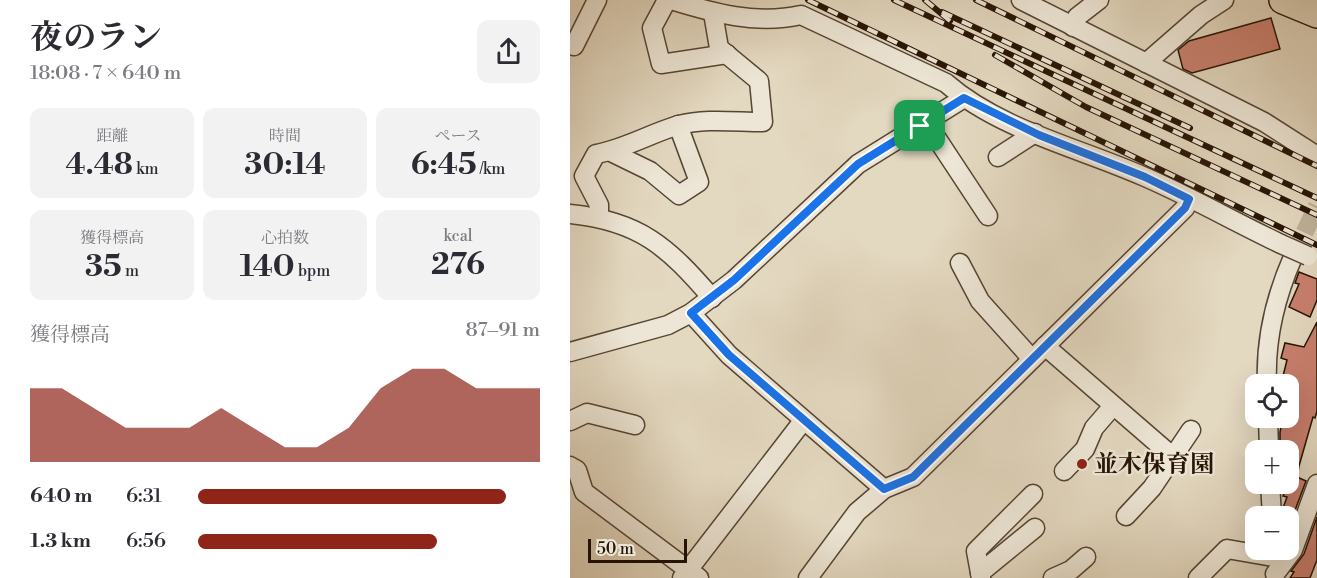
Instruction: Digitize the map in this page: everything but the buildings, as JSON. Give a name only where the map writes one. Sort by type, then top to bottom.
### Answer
[{"type":"highway","points":[[1283,0],[1317,14]]},
{"type":"street","points":[[570,45],[574,46],[597,0]]},
{"type":"street","points":[[727,54],[661,64],[652,28],[669,0],[713,13],[756,20],[783,19],[801,15],[946,83],[964,98],[1035,133],[1145,177],[1300,254],[1277,298],[1267,353],[1267,374]]},
{"type":"street","points":[[1021,0],[1264,123],[1317,156]]},
{"type":"street","points":[[1073,27],[1077,17],[1099,0]]},
{"type":"street","points":[[1146,63],[1201,15],[1224,0]]},
{"type":"street","points":[[1316,0],[1317,8]]},
{"type":"street","points":[[598,217],[599,205],[584,176],[596,154],[611,152],[678,125],[692,122],[763,122],[759,81],[719,48],[713,13]]},
{"type":"street","points":[[570,352],[668,325],[691,313],[712,298],[858,164],[964,98]]},
{"type":"street","points":[[926,122],[988,216]]},
{"type":"street","points":[[611,152],[650,171],[679,195],[699,182],[678,125]]},
{"type":"street","points":[[998,157],[1035,133]]},
{"type":"street","points":[[808,578],[857,512],[884,489],[913,477],[1185,208],[1189,199]]},
{"type":"street","points":[[570,214],[609,218],[658,243],[672,254],[712,298]]},
{"type":"street","points":[[960,263],[980,301],[1032,359]]},
{"type":"street","points":[[691,313],[729,355],[884,489]]},
{"type":"street","points":[[1045,346],[1172,456]]},
{"type":"street","points":[[1064,471],[1085,449],[1094,428],[1113,406]]},
{"type":"street","points":[[570,421],[587,413],[635,425]]},
{"type":"street","points":[[570,466],[577,470],[584,492],[689,575],[803,421]]},
{"type":"street","points":[[1126,516],[1152,488],[1191,430]]},
{"type":"street","points":[[1198,578],[1227,549],[1274,565],[1293,550],[1317,484]]},
{"type":"street","points":[[981,576],[976,551],[1033,494]]},
{"type":"street","points":[[981,576],[1035,528]]},
{"type":"street","points":[[1053,578],[1071,570],[1086,557]]},
{"type":"tunnel","points":[[1293,257],[1317,206]]},
{"type":"railway","points":[[808,0],[1317,245]]},
{"type":"railway","points":[[894,0],[1317,198]]},
{"type":"railway","points":[[925,0],[950,21]]},
{"type":"railway","points":[[976,0],[1317,166]]},
{"type":"railway","points":[[942,12],[1190,128]]},
{"type":"railway","points":[[995,55],[1086,107],[1317,215]]},
{"type":"place","name":"並木保育園","points":[[1082,464]]},
{"type":"route","points":[[964,98],[1039,135],[1145,177],[1189,199],[1185,208],[913,477],[884,489],[729,355],[691,313],[734,280],[858,164],[920,126],[964,98]]}]
